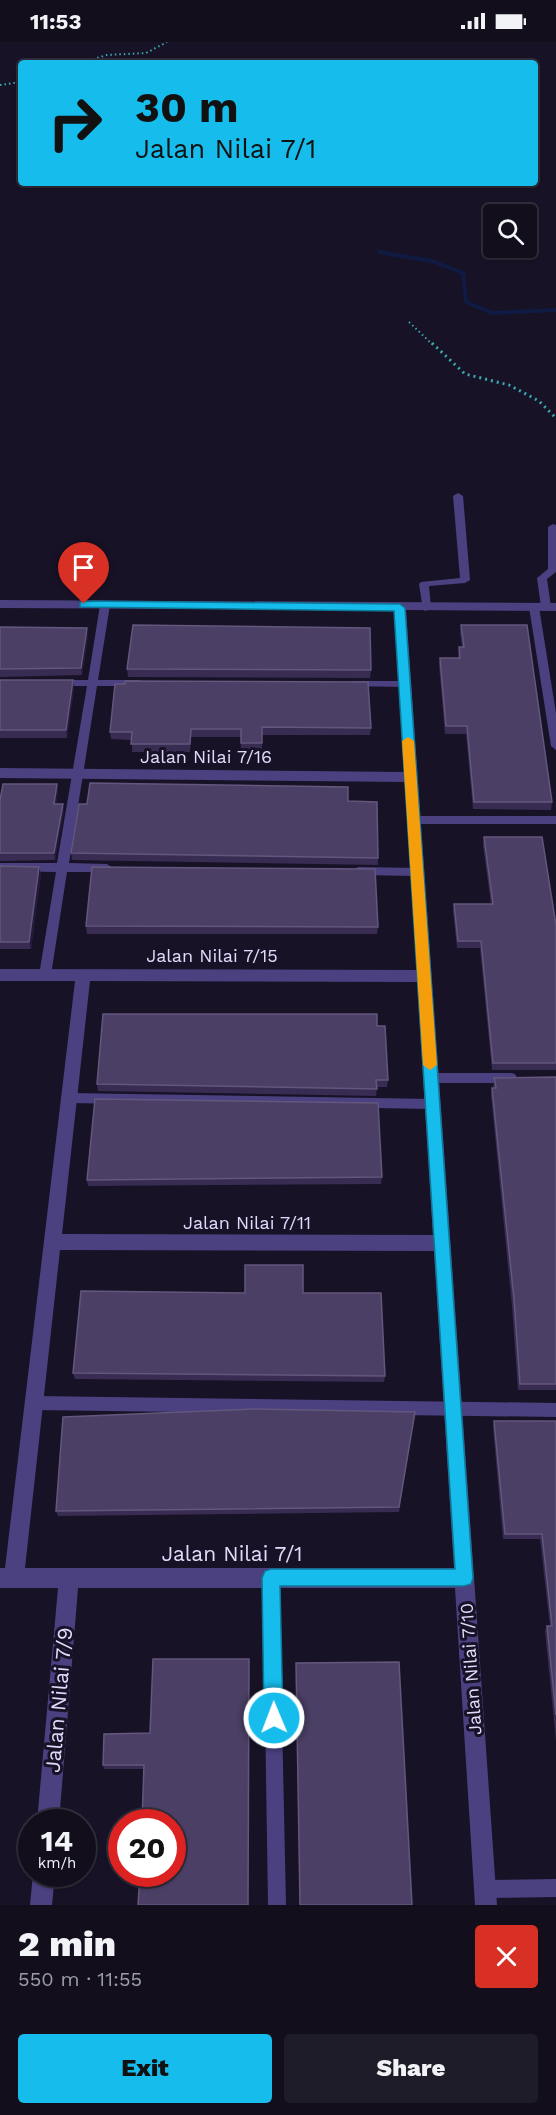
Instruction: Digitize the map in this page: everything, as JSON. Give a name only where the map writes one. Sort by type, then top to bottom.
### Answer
[{"type":"street","points":[[0,604],[400,608],[546,607]]},
{"type":"street","name":"Jalan Nilai 7/10","points":[[400,608],[486,1897]]},
{"type":"street","name":"Jalan Nilai 7/16","points":[[0,773],[411,777]]},
{"type":"street","name":"Jalan Nilai 7/15","points":[[0,975],[424,976]]},
{"type":"street","points":[[7,1578],[34,1402],[83,975]]},
{"type":"street","name":"Jalan Nilai 7/11","points":[[53,1242],[442,1243]]},
{"type":"street","name":"Jalan Nilai 7/1","points":[[7,1578],[464,1578]]},
{"type":"street","name":"Jalan Nilai 7/9","points":[[49,1809],[69,1578]]},
{"type":"street","points":[[41,1905],[43,1887]]},
{"type":"lane","points":[[426,608],[424,584],[465,580],[459,496]]},
{"type":"lane","points":[[553,527],[553,570],[542,578],[556,746]]},
{"type":"lane","points":[[45,975],[105,605]]},
{"type":"lane","points":[[46,683],[150,683]]},
{"type":"lane","points":[[335,684],[405,684]]},
{"type":"lane","points":[[414,820],[556,820]]},
{"type":"lane","points":[[0,867],[121,868]]},
{"type":"lane","points":[[346,871],[417,872]]},
{"type":"lane","points":[[431,1078],[522,1078]]},
{"type":"lane","points":[[69,1098],[433,1104]]},
{"type":"lane","points":[[34,1402],[413,1406],[453,1409],[556,1410]]},
{"type":"lane","points":[[271,1578],[277,1905]]},
{"type":"lane","points":[[486,1897],[556,1888]]},
{"type":"path","points":[[90,60],[107,55],[146,53],[167,42]]},
{"type":"path","points":[[0,85],[18,82]]},
{"type":"path","points":[[409,322],[465,374],[509,386],[539,401],[556,418]]},
{"type":"building","points":[[133,625],[370,628],[371,670],[127,669]]},
{"type":"building","points":[[461,625],[527,625],[552,802],[474,802],[467,726],[446,726],[440,658],[460,658],[459,647],[464,647]]},
{"type":"building","points":[[0,627],[87,628],[81,668],[0,669]]},
{"type":"building","points":[[0,680],[73,680],[66,730],[0,730]]},
{"type":"building","points":[[125,681],[368,682],[371,728],[262,727],[262,743],[241,743],[241,729],[191,729],[190,744],[131,744],[132,732],[110,732],[115,684],[125,684]]},
{"type":"building","points":[[90,783],[348,787],[348,801],[377,802],[378,858],[71,853],[79,804],[87,804]]},
{"type":"building","points":[[3,784],[57,784],[54,804],[63,804],[54,853],[0,853],[0,800]]},
{"type":"building","points":[[484,837],[542,837],[556,925],[556,1063],[493,1063],[481,941],[458,941],[454,904],[493,904]]},
{"type":"building","points":[[0,866],[39,867],[29,942],[0,942]]},
{"type":"building","points":[[92,867],[375,869],[378,927],[86,926]]},
{"type":"building","points":[[103,1014],[377,1014],[377,1026],[385,1026],[388,1080],[376,1080],[377,1089],[97,1084]]},
{"type":"building","points":[[556,1077],[556,1384],[520,1384],[514,1299],[492,1088],[496,1088],[494,1078]]},
{"type":"building","points":[[95,1099],[378,1103],[382,1177],[87,1180]]},
{"type":"building","points":[[245,1265],[303,1265],[303,1293],[381,1293],[385,1376],[73,1373],[81,1291],[245,1293]]},
{"type":"building","points":[[255,1409],[415,1412],[399,1507],[56,1511],[63,1417]]},
{"type":"building","points":[[494,1421],[556,1421],[556,1715],[547,1626],[552,1626],[542,1534],[505,1534]]},
{"type":"building","points":[[153,1659],[249,1659],[248,1905],[138,1905],[139,1887],[186,1887],[186,1809],[142,1809],[144,1765],[103,1765],[104,1734],[150,1733]]},
{"type":"building","points":[[399,1662],[412,1905],[300,1905],[296,1663]]},
{"type":"waterway","points":[[379,252],[432,261],[463,273],[466,302],[492,313],[556,310]]},
{"type":"slow traffic","points":[[408,741],[430,1065]]},
{"type":"route","points":[[84,604],[400,608],[464,1578],[271,1578],[274,1718]]}]
